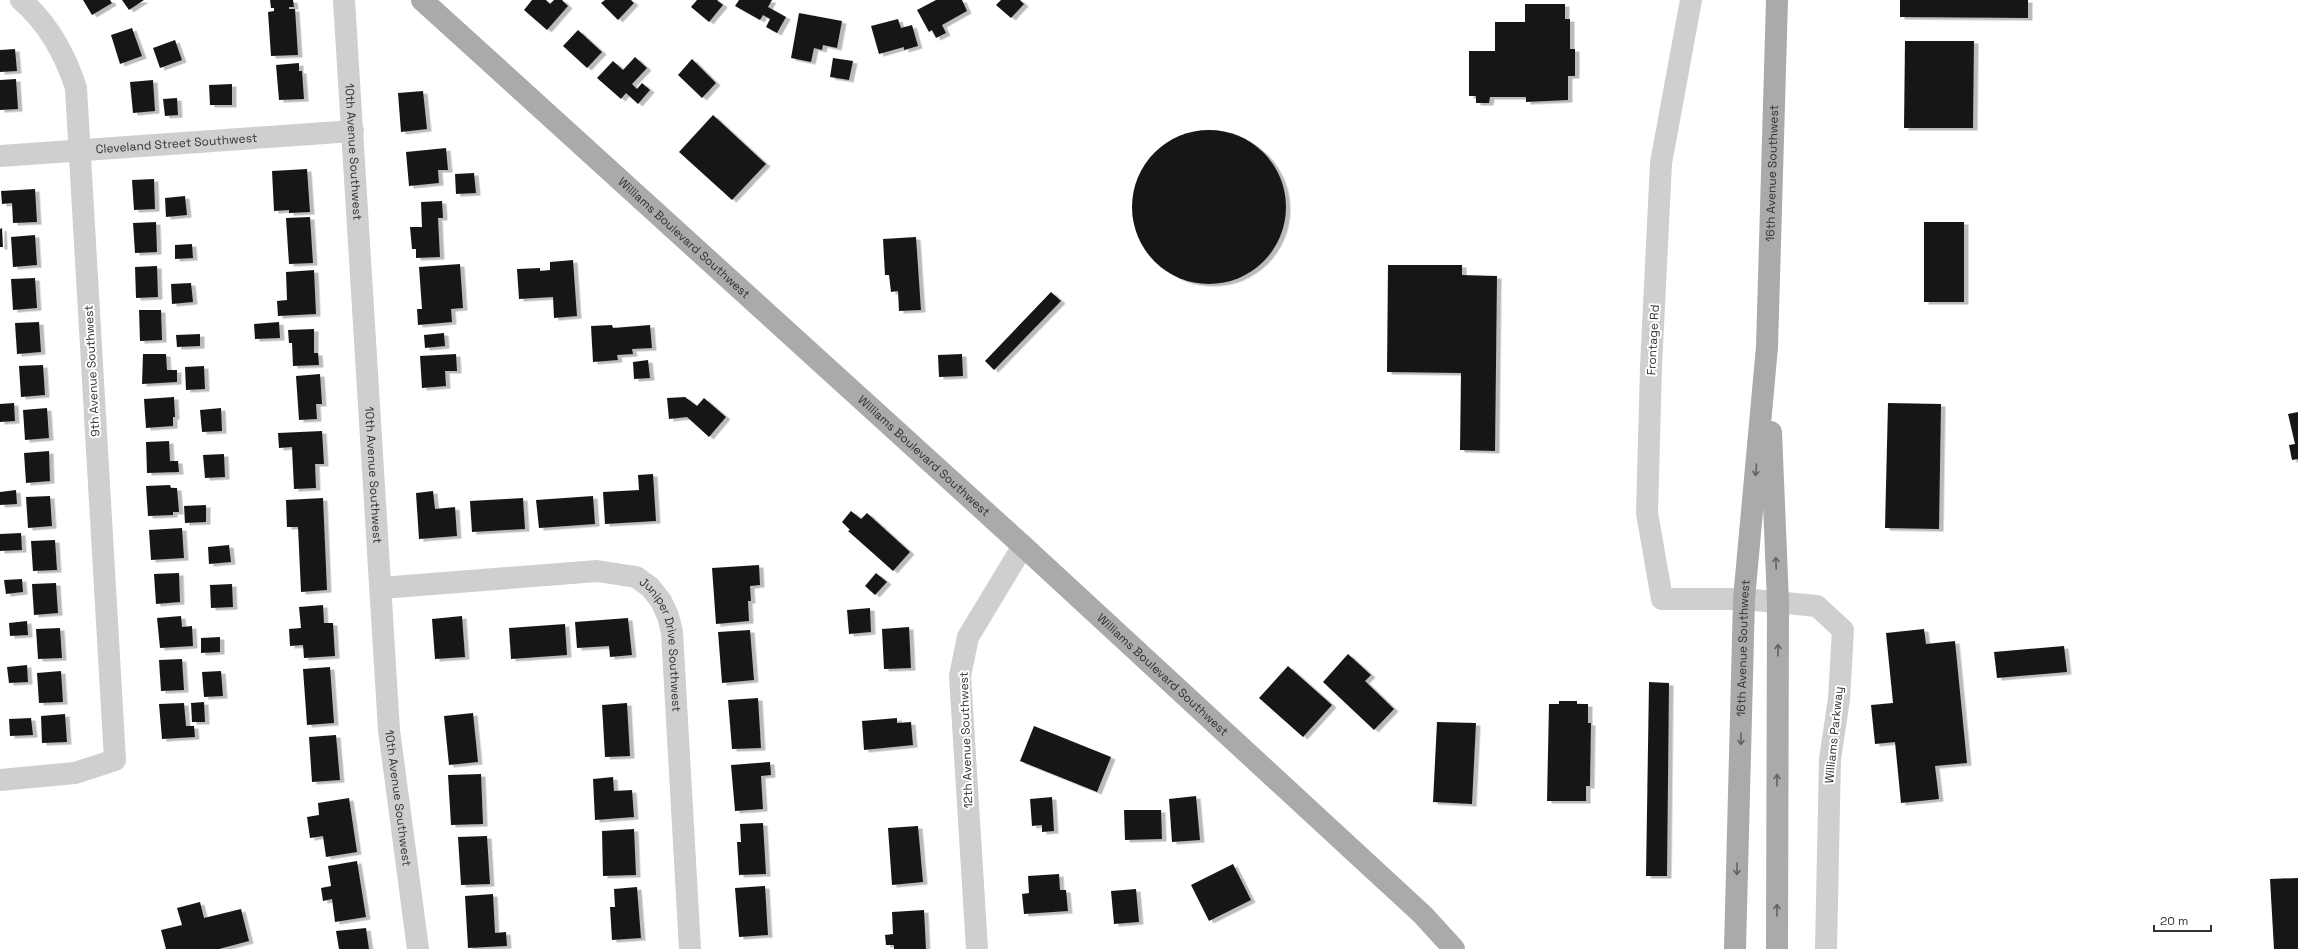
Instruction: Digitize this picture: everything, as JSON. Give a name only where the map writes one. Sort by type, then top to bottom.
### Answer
[{"type":"main road","name":"Williams Boulevard Southwest","points":[[422,0],[1023,546],[1423,915],[1466,949]]},
{"type":"main road","name":"16th Avenue Southwest","points":[[1735,949],[1744,599],[1767,347],[1778,0]]},
{"type":"main road","name":"16th Avenue Southwest","points":[[1767,347],[1778,602],[1777,949]]},
{"type":"main road","name":"Williams Boulevard Southwest","points":[[1423,915],[1454,949]]},
{"type":"street","name":"9th Avenue Southwest","points":[[0,780],[75,773],[115,760],[76,88],[67,61],[49,30],[21,0]]},
{"type":"street","name":"10th Avenue Southwest","points":[[344,0],[389,730],[418,949]]},
{"type":"street","name":"Frontage Rd","points":[[1690,0],[1661,163],[1648,436],[1647,513],[1662,599],[1744,599]]},
{"type":"street","name":"Cleveland Street Southwest","points":[[0,156],[353,131]]},
{"type":"street","name":"12th Avenue Southwest","points":[[977,949],[960,676],[968,637],[1023,546]]},
{"type":"street","name":"Juniper Drive Southwest","points":[[381,588],[598,571],[636,577],[650,587],[661,601],[668,616],[672,632],[690,949]]},
{"type":"street","name":"Williams Parkway","points":[[1744,599],[1817,606],[1844,630],[1839,699],[1830,758],[1826,949]]},
{"type":"building","points":[[83,0],[110,0],[112,3],[92,15]]},
{"type":"building","points":[[122,0],[144,0],[129,10]]},
{"type":"building","points":[[270,0],[293,0],[294,7],[289,7],[289,9],[295,9],[298,55],[271,56],[268,12],[274,11],[274,8],[271,8]]},
{"type":"building","points":[[532,0],[546,0],[550,4],[554,0],[562,0],[568,6],[547,30],[524,10]]},
{"type":"building","points":[[605,0],[631,0],[634,3],[618,20],[601,3]]},
{"type":"building","points":[[697,0],[717,0],[723,5],[709,22],[691,7]]},
{"type":"building","points":[[739,0],[772,0],[768,7],[786,17],[777,33],[766,27],[770,19],[763,15],[760,20],[735,6]]},
{"type":"building","points":[[936,0],[962,0],[967,11],[942,25],[946,33],[936,38],[932,30],[929,32],[917,10]]},
{"type":"building","points":[[1001,0],[1020,0],[1024,4],[1011,18],[996,5]]},
{"type":"building","points":[[1900,0],[2028,0],[2028,18],[1900,17]]},
{"type":"building","points":[[1525,4],[1565,4],[1565,19],[1570,19],[1570,49],[1575,49],[1575,76],[1568,76],[1568,100],[1526,102],[1526,97],[1490,97],[1489,103],[1476,103],[1476,96],[1469,96],[1469,51],[1495,51],[1495,22],[1525,22]]},
{"type":"building","points":[[799,13],[842,21],[837,48],[823,45],[822,50],[814,48],[811,62],[791,58]]},
{"type":"building","points":[[898,19],[901,28],[912,25],[918,46],[904,50],[904,47],[879,54],[871,26]]},
{"type":"building","points":[[132,28],[142,56],[120,64],[111,35]]},
{"type":"building","points":[[578,30],[602,52],[587,68],[563,46]]},
{"type":"building","points":[[175,40],[182,60],[160,68],[153,48]]},
{"type":"building","points":[[1905,41],[1974,41],[1973,128],[1904,128]]},
{"type":"building","points":[[15,49],[17,71],[0,72],[0,50]]},
{"type":"building","points":[[635,57],[647,68],[632,84],[637,89],[642,83],[650,90],[638,104],[626,93],[621,99],[597,78],[613,61],[623,70]]},
{"type":"building","points":[[833,58],[853,61],[849,80],[830,77]]},
{"type":"building","points":[[692,59],[716,83],[702,98],[678,75]]},
{"type":"building","points":[[299,63],[299,71],[302,71],[304,99],[279,100],[276,65]]},
{"type":"building","points":[[16,79],[18,109],[0,110],[0,80]]},
{"type":"building","points":[[153,80],[155,111],[133,113],[130,82]]},
{"type":"building","points":[[232,84],[232,105],[210,105],[209,85]]},
{"type":"building","points":[[423,91],[427,129],[401,132],[398,93]]},
{"type":"building","points":[[177,98],[178,115],[165,116],[163,99]]},
{"type":"building","points":[[713,115],[766,164],[732,200],[679,152]]},
{"type":"building","points":[[1201,130],[1217,130],[1239,136],[1264,152],[1280,177],[1285,192],[1285,222],[1280,237],[1264,262],[1252,271],[1231,281],[1217,284],[1201,284],[1187,281],[1173,275],[1160,267],[1149,256],[1135,229],[1132,215],[1132,199],[1135,185],[1141,171],[1149,158],[1160,147],[1187,133]]},
{"type":"building","points":[[446,148],[448,170],[438,170],[439,183],[409,186],[406,152]]},
{"type":"building","points":[[307,169],[310,212],[289,213],[289,210],[274,211],[272,171]]},
{"type":"building","points":[[474,173],[476,193],[456,194],[455,174]]},
{"type":"building","points":[[154,179],[155,209],[134,210],[132,180]]},
{"type":"building","points":[[35,189],[37,222],[13,223],[12,203],[2,204],[1,191]]},
{"type":"building","points":[[185,196],[187,215],[166,217],[165,198]]},
{"type":"building","points":[[442,201],[443,218],[438,218],[440,257],[416,258],[416,249],[412,249],[410,227],[422,227],[421,202]]},
{"type":"building","points":[[310,217],[313,263],[289,264],[286,218]]},
{"type":"building","points":[[156,222],[157,252],[135,253],[133,223]]},
{"type":"building","points":[[1924,222],[1964,222],[1964,302],[1924,302]]},
{"type":"building","points":[[2,228],[3,247],[0,247],[0,229]]},
{"type":"building","points":[[35,235],[37,265],[13,267],[11,237]]},
{"type":"building","points":[[916,237],[921,310],[899,311],[898,291],[891,292],[889,275],[885,275],[883,239]]},
{"type":"building","points":[[192,244],[193,258],[175,259],[175,245]]},
{"type":"building","points":[[573,260],[577,316],[554,318],[553,297],[519,299],[517,269],[540,268],[540,271],[550,270],[550,262]]},
{"type":"building","points":[[460,264],[463,308],[451,309],[452,322],[418,325],[417,309],[422,309],[419,267]]},
{"type":"building","points":[[1388,265],[1462,265],[1462,275],[1497,276],[1495,451],[1460,450],[1461,373],[1387,372]]},
{"type":"building","points":[[157,266],[158,297],[136,298],[135,267]]},
{"type":"building","points":[[314,270],[316,314],[278,316],[277,301],[287,300],[286,272]]},
{"type":"building","points":[[35,278],[37,308],[13,310],[11,279]]},
{"type":"building","points":[[191,283],[193,302],[172,304],[171,284]]},
{"type":"building","points":[[1051,292],[1061,301],[994,370],[985,361]]},
{"type":"building","points":[[139,310],[161,310],[162,340],[140,341]]},
{"type":"building","points":[[39,322],[41,352],[17,354],[15,323]]},
{"type":"building","points":[[279,322],[280,338],[255,339],[254,324]]},
{"type":"building","points":[[612,325],[613,328],[650,325],[652,348],[632,349],[633,354],[617,355],[618,360],[593,362],[591,326]]},
{"type":"building","points":[[314,329],[314,353],[318,353],[319,365],[293,366],[292,343],[289,343],[288,330]]},
{"type":"building","points":[[444,333],[445,346],[425,348],[424,335]]},
{"type":"building","points":[[200,334],[200,346],[177,347],[176,335]]},
{"type":"building","points":[[143,354],[166,354],[167,370],[177,370],[177,382],[142,384]]},
{"type":"building","points":[[456,354],[457,371],[445,371],[446,386],[422,388],[420,356]]},
{"type":"building","points":[[962,354],[963,376],[939,377],[938,355]]},
{"type":"building","points":[[648,360],[650,378],[634,379],[633,362]]},
{"type":"building","points":[[43,365],[45,395],[21,397],[19,366]]},
{"type":"building","points":[[204,366],[205,389],[186,390],[185,367]]},
{"type":"building","points":[[320,374],[322,404],[316,404],[317,419],[299,420],[296,376]]},
{"type":"building","points":[[174,397],[175,417],[173,417],[173,426],[146,428],[144,399]]},
{"type":"building","points":[[685,397],[697,406],[704,398],[726,417],[709,437],[687,417],[669,419],[667,398]]},
{"type":"building","points":[[14,403],[15,421],[0,422],[0,404]]},
{"type":"building","points":[[1888,403],[1941,404],[1939,529],[1885,528]]},
{"type":"building","points":[[47,408],[49,438],[25,440],[23,410]]},
{"type":"building","points":[[221,408],[222,431],[202,432],[200,410]]},
{"type":"building","points":[[2298,412],[2298,459],[2292,460],[2289,445],[2295,444],[2288,414]]},
{"type":"building","points":[[322,431],[324,464],[315,464],[316,488],[294,489],[292,447],[279,448],[278,433]]},
{"type":"building","points":[[169,441],[170,461],[178,461],[179,472],[147,473],[146,442]]},
{"type":"building","points":[[49,451],[50,481],[26,483],[24,453]]},
{"type":"building","points":[[224,454],[225,477],[205,478],[203,455]]},
{"type":"building","points":[[653,474],[656,521],[605,524],[603,492],[639,490],[638,475]]},
{"type":"building","points":[[170,485],[171,488],[177,488],[179,512],[173,512],[173,515],[148,516],[146,486]]},
{"type":"building","points":[[16,490],[17,504],[0,505],[0,492]]},
{"type":"building","points":[[433,491],[435,509],[455,507],[457,536],[419,539],[416,493]]},
{"type":"building","points":[[50,496],[52,526],[28,528],[26,497]]},
{"type":"building","points":[[593,496],[595,524],[539,528],[536,500]]},
{"type":"building","points":[[323,498],[327,590],[301,592],[298,527],[287,527],[286,500]]},
{"type":"building","points":[[523,498],[525,529],[472,532],[470,501]]},
{"type":"building","points":[[206,505],[206,522],[185,523],[184,506]]},
{"type":"building","points":[[851,511],[861,519],[867,513],[910,552],[893,571],[848,531],[850,530],[842,522]]},
{"type":"building","points":[[182,528],[184,558],[151,560],[149,530]]},
{"type":"building","points":[[21,533],[22,550],[0,551],[0,534]]},
{"type":"building","points":[[55,540],[57,570],[33,571],[31,541]]},
{"type":"building","points":[[229,545],[231,562],[209,564],[208,547]]},
{"type":"building","points":[[759,565],[760,585],[750,586],[751,601],[748,601],[749,621],[716,624],[712,568]]},
{"type":"building","points":[[179,573],[180,602],[156,604],[154,574]]},
{"type":"building","points":[[876,573],[887,582],[875,595],[865,586]]},
{"type":"building","points":[[22,579],[23,592],[6,594],[4,580]]},
{"type":"building","points":[[56,583],[58,613],[34,615],[32,584]]},
{"type":"building","points":[[232,584],[233,607],[211,608],[210,585]]},
{"type":"building","points":[[323,605],[324,623],[333,623],[335,656],[304,658],[303,645],[290,646],[289,629],[301,628],[299,607]]},
{"type":"building","points":[[870,608],[871,632],[849,634],[847,610]]},
{"type":"building","points":[[181,616],[182,627],[192,626],[193,646],[160,648],[157,618]]},
{"type":"building","points":[[462,616],[465,657],[435,659],[432,619]]},
{"type":"building","points":[[628,618],[632,655],[610,657],[609,646],[577,648],[575,622]]},
{"type":"building","points":[[27,621],[28,635],[10,636],[9,623]]},
{"type":"building","points":[[565,624],[567,655],[511,659],[509,628]]},
{"type":"building","points":[[909,627],[911,668],[884,669],[882,629]]},
{"type":"building","points":[[60,628],[62,658],[38,659],[36,629]]},
{"type":"building","points":[[1924,629],[1926,644],[1955,641],[1967,763],[1935,766],[1939,799],[1901,803],[1895,742],[1875,744],[1871,705],[1893,703],[1886,633]]},
{"type":"building","points":[[750,630],[754,680],[722,683],[718,632]]},
{"type":"building","points":[[220,637],[220,652],[201,653],[201,638]]},
{"type":"building","points":[[2064,646],[2067,672],[1997,678],[1994,652]]},
{"type":"building","points":[[1348,654],[1371,675],[1365,681],[1394,709],[1374,730],[1323,682]]},
{"type":"building","points":[[182,659],[184,690],[161,691],[159,660]]},
{"type":"building","points":[[27,665],[28,682],[9,683],[7,667]]},
{"type":"building","points":[[1288,666],[1332,705],[1303,737],[1259,698]]},
{"type":"building","points":[[330,667],[334,723],[307,725],[303,669]]},
{"type":"building","points":[[61,671],[63,702],[39,703],[37,673]]},
{"type":"building","points":[[221,671],[223,696],[204,697],[202,672]]},
{"type":"building","points":[[1649,682],[1669,683],[1667,876],[1646,876]]},
{"type":"building","points":[[758,698],[761,748],[732,749],[728,700]]},
{"type":"building","points":[[1559,701],[1577,701],[1577,704],[1588,704],[1588,723],[1591,723],[1590,786],[1586,786],[1586,801],[1547,801],[1549,704],[1559,704]]},
{"type":"building","points":[[204,702],[205,722],[192,722],[191,703]]},
{"type":"building","points":[[184,703],[186,726],[194,726],[195,737],[162,739],[159,704]]},
{"type":"building","points":[[627,703],[630,756],[605,757],[602,705]]},
{"type":"building","points":[[473,713],[478,762],[449,765],[444,716]]},
{"type":"building","points":[[65,714],[67,742],[42,743],[41,716]]},
{"type":"building","points":[[31,718],[33,735],[10,736],[9,719]]},
{"type":"building","points":[[897,718],[897,723],[911,722],[913,745],[864,750],[862,721]]},
{"type":"building","points":[[1437,722],[1476,723],[1472,804],[1433,802]]},
{"type":"building","points":[[1034,726],[1111,757],[1097,792],[1020,761]]},
{"type":"building","points":[[336,735],[340,780],[312,782],[309,737]]},
{"type":"building","points":[[770,762],[771,775],[761,776],[763,809],[735,811],[731,765]]},
{"type":"building","points":[[481,774],[483,824],[451,825],[448,775]]},
{"type":"building","points":[[613,777],[614,791],[632,790],[634,817],[595,820],[593,779]]},
{"type":"building","points":[[1196,796],[1200,840],[1172,842],[1169,799]]},
{"type":"building","points":[[1052,797],[1054,831],[1042,832],[1042,825],[1032,826],[1030,799]]},
{"type":"building","points":[[349,798],[357,852],[326,857],[323,836],[310,838],[307,817],[319,815],[318,803]]},
{"type":"building","points":[[1124,810],[1161,810],[1162,839],[1125,840]]},
{"type":"building","points":[[763,823],[766,874],[739,875],[737,842],[741,842],[740,824]]},
{"type":"building","points":[[918,826],[923,882],[892,885],[888,828]]},
{"type":"building","points":[[634,829],[636,875],[603,876],[602,831]]},
{"type":"building","points":[[487,836],[490,884],[461,885],[458,837]]},
{"type":"building","points":[[357,861],[366,917],[335,922],[332,899],[323,901],[321,888],[331,886],[328,866]]},
{"type":"building","points":[[1233,864],[1251,900],[1209,921],[1191,885]]},
{"type":"building","points":[[1059,874],[1060,890],[1066,890],[1068,911],[1024,914],[1022,894],[1029,893],[1028,876]]},
{"type":"building","points":[[2298,878],[2298,949],[2274,949],[2270,879]]},
{"type":"building","points":[[765,886],[768,935],[739,937],[735,888]]},
{"type":"building","points":[[637,887],[641,938],[612,940],[610,907],[615,907],[614,889]]},
{"type":"building","points":[[1136,889],[1139,922],[1114,924],[1111,891]]},
{"type":"building","points":[[493,894],[495,933],[506,932],[507,946],[468,948],[465,896]]},
{"type":"building","points":[[200,902],[204,918],[241,909],[249,941],[219,949],[166,949],[161,930],[182,925],[177,908]]},
{"type":"building","points":[[924,910],[926,949],[894,949],[894,945],[886,945],[885,935],[893,934],[892,912]]},
{"type":"building","points":[[366,928],[369,949],[339,949],[336,931]]}]
